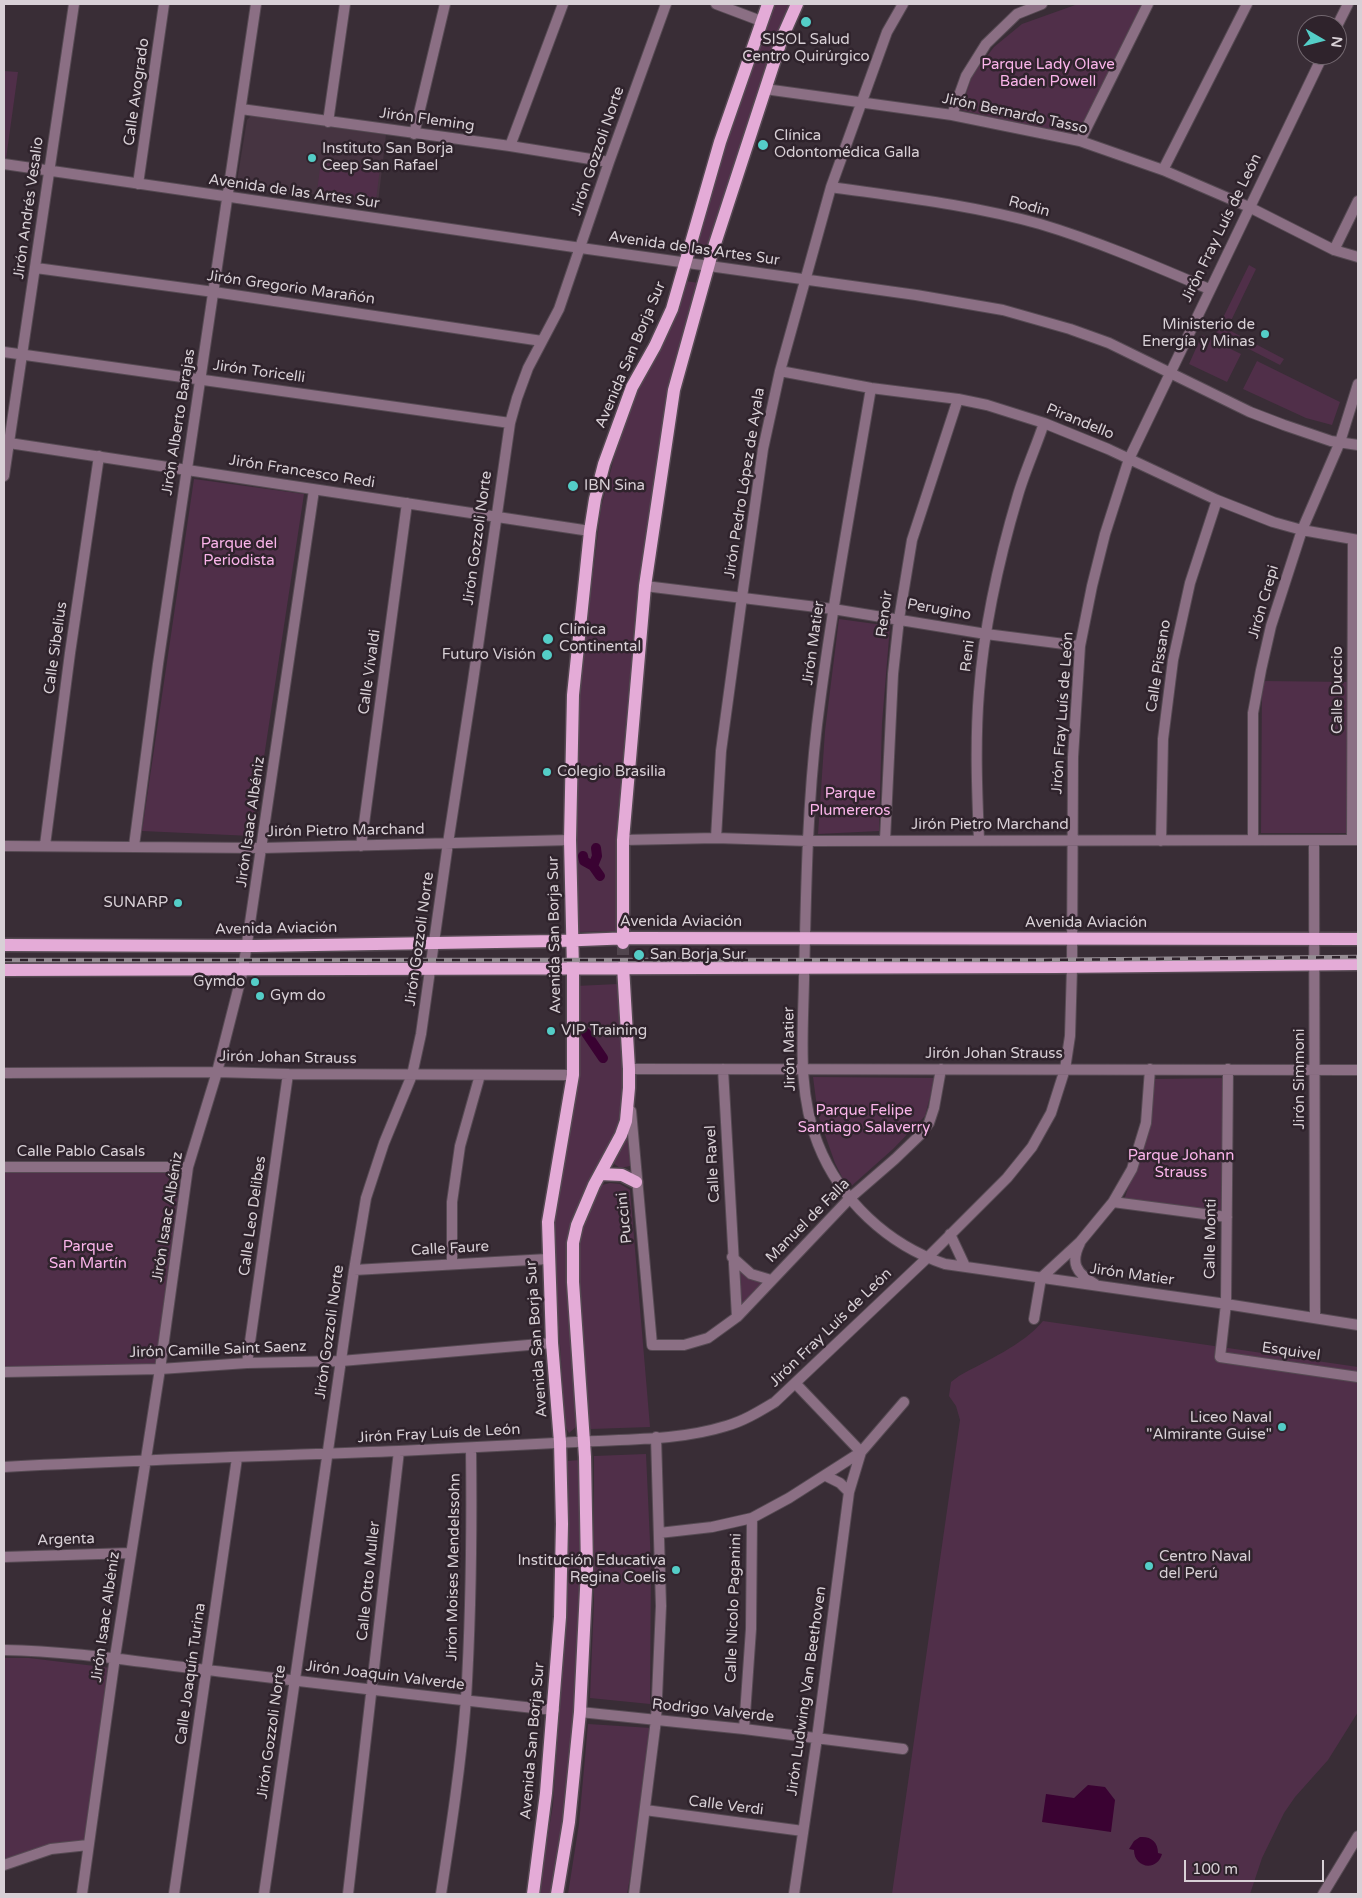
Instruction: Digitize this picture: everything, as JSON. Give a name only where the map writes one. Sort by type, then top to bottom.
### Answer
[{"type":"main road","name":"Avenida San Borja Sur","points":[[533,1894],[554,1710],[560,1607],[562,1524],[560,1442],[552,1344],[548,1222],[572,1076],[573,969],[570,840],[572,695],[590,531],[595,498],[617,425],[632,387],[655,346],[668,316],[720,142],[768,4]]},
{"type":"main road","points":[[623,941],[623,840],[644,586],[674,390],[709,265],[782,38],[796,4]]},
{"type":"main road","name":"Avenida Aviación","points":[[4,945],[248,946],[805,938],[1072,940],[1358,939]]},
{"type":"main road","points":[[4,970],[431,970],[623,967],[1072,967],[1358,964]]},
{"type":"main road","points":[[557,1894],[568,1822],[580,1712],[587,1569],[584,1441],[573,1282],[573,1243],[577,1225],[626,1122],[630,1088],[623,967]]},
{"type":"main road","points":[[600,1174],[622,1175],[636,1182]]},
{"type":"street","name":"Jirón Andrés Vesalio","points":[[4,476],[74,4]]},
{"type":"street","name":"Calle Avogrado","points":[[138,184],[164,4]]},
{"type":"street","name":"Jirón Alberto Barajas","points":[[134,846],[186,469],[256,4]]},
{"type":"street","points":[[328,122],[345,4]]},
{"type":"street","points":[[414,134],[445,4]]},
{"type":"street","points":[[510,146],[563,4]]},
{"type":"street","name":"Jirón Gozzoli Norte","points":[[264,1894],[366,1198],[384,1143],[412,1075],[421,1034],[448,843],[474,682],[510,423],[516,398],[528,368],[559,309],[666,4]]},
{"type":"street","points":[[716,4],[761,21]]},
{"type":"street","name":"Jirón Pedro López de Ayala","points":[[716,838],[721,751],[742,597],[763,449],[780,371],[831,186],[887,32],[902,4]]},
{"type":"street","points":[[952,115],[966,76],[986,44],[1017,14],[1042,4]]},
{"type":"street","points":[[1080,142],[1148,4]]},
{"type":"street","points":[[1163,170],[1247,4]]},
{"type":"street","name":"Jirón Fray Luís de León","points":[[4,1466],[146,1459],[238,1458],[471,1448],[656,1438],[696,1433],[726,1426],[749,1417],[776,1402],[1007,1178],[1032,1147],[1051,1113],[1065,1069],[1070,1036],[1072,967],[1072,758],[1080,646],[1103,543],[1129,459],[1318,65]]},
{"type":"street","name":"Jirón Bernardo Tasso","points":[[765,89],[952,115],[1080,142],[1163,170],[1249,207],[1334,250],[1358,257]]},
{"type":"street","name":"Jirón Fleming","points":[[241,109],[510,146],[609,162]]},
{"type":"street","name":"Avenida de las Artes Sur","points":[[4,164],[916,295],[1003,310],[1070,329],[1109,343],[1259,415],[1312,435],[1358,445]]},
{"type":"street","name":"Rodin","points":[[831,186],[967,207],[1040,224],[1144,261],[1210,289]]},
{"type":"street","points":[[1334,250],[1358,201]]},
{"type":"street","name":"Jirón Gregorio Marañón","points":[[36,268],[214,292],[542,341]]},
{"type":"street","name":"Jirón Toricelli","points":[[4,352],[510,423]]},
{"type":"street","name":"Pirandello","points":[[780,371],[871,388],[958,399],[987,405],[1044,423],[1108,449],[1217,500],[1273,522],[1302,530],[1356,540]]},
{"type":"street","name":"Jirón Crepi","points":[[1253,840],[1253,713],[1261,670],[1272,626],[1302,530],[1340,442],[1358,384]]},
{"type":"street","name":"Jirón Matier","points":[[871,388],[833,609],[817,727],[808,841],[803,1070],[807,1110],[817,1143],[830,1172],[850,1198],[886,1233],[926,1258],[945,1264],[1358,1325]]},
{"type":"street","name":"Renoir","points":[[885,840],[893,674],[899,618],[912,540],[958,399]]},
{"type":"street","name":"Reni","points":[[979,840],[977,766],[979,702],[986,634],[998,568],[1016,503],[1044,423]]},
{"type":"street","name":"Jirón Francesco Redi","points":[[9,444],[590,531]]},
{"type":"street","name":"Calle Sibelius","points":[[45,846],[70,653],[99,456]]},
{"type":"street","name":"Jirón Isaac Albéniz","points":[[82,1894],[130,1553],[160,1368],[188,1167],[217,1072],[248,946],[314,490]]},
{"type":"street","name":"Calle Pissano","points":[[1161,841],[1163,739],[1173,660],[1190,583],[1217,500]]},
{"type":"street","name":"Calle Vivaldi","points":[[362,846],[407,503]]},
{"type":"street","name":"Calle Duccio","points":[[1355,840],[1356,540]]},
{"type":"street","name":"Perugino","points":[[644,586],[899,618],[986,634],[1080,646]]},
{"type":"street","name":"Jirón Pietro Marchand","points":[[623,840],[716,838],[808,841],[1355,840]]},
{"type":"street","name":"Jirón Pietro Marchand","points":[[4,846],[262,848],[570,840]]},
{"type":"street","name":"Jirón Simmoni","points":[[1314,841],[1315,1318]]},
{"type":"street","name":"Jirón Johan Strauss","points":[[629,1069],[1358,1070]]},
{"type":"street","name":"Calle Ravel","points":[[723,1069],[732,1257],[737,1317]]},
{"type":"street","name":"Manuel de Falla","points":[[652,1345],[684,1345],[708,1338],[737,1317],[850,1198],[920,1135],[929,1123],[934,1108],[941,1069]]},
{"type":"street","points":[[1034,1319],[1040,1278],[1080,1242],[1113,1202],[1132,1169],[1146,1123],[1150,1069]]},
{"type":"street","name":"Calle Monti","points":[[1220,1352],[1226,1304],[1228,1070]]},
{"type":"street","name":"Jirón Johan Strauss","points":[[4,1073],[217,1072],[572,1076]]},
{"type":"street","name":"Calle Leo Delibes","points":[[247,1363],[288,1074]]},
{"type":"street","points":[[452,1264],[452,1202],[458,1155],[480,1075]]},
{"type":"street","name":"Puccini","points":[[630,1088],[636,1182],[652,1345]]},
{"type":"street","name":"Calle Pablo Casals","points":[[4,1167],[188,1167]]},
{"type":"street","points":[[1113,1202],[1227,1218]]},
{"type":"street","points":[[950,1234],[965,1266]]},
{"type":"street","points":[[1080,1242],[1075,1253],[1075,1264],[1079,1272],[1100,1286]]},
{"type":"street","points":[[732,1257],[751,1274],[772,1280]]},
{"type":"street","name":"Calle Faure","points":[[354,1270],[548,1260]]},
{"type":"street","name":"Jirón Camille Saint Saenz","points":[[4,1372],[341,1361],[552,1344]]},
{"type":"street","name":"Esquivel","points":[[1220,1352],[1358,1377]]},
{"type":"street","points":[[796,1384],[861,1452]]},
{"type":"street","points":[[659,1533],[712,1527],[752,1518],[790,1498],[861,1452],[904,1402]]},
{"type":"street","points":[[634,1894],[656,1720],[660,1606],[656,1438]]},
{"type":"street","name":"Jirón Moises Mendelssohn","points":[[441,1894],[453,1813],[465,1701],[473,1558],[471,1448]]},
{"type":"street","name":"Calle Otto Muller","points":[[348,1894],[399,1451]]},
{"type":"street","name":"Jirón Ludwing Van Beethoven","points":[[794,1894],[817,1738],[849,1492],[861,1452]]},
{"type":"street","name":"Calle Joaquín Turina","points":[[174,1894],[238,1458]]},
{"type":"street","points":[[826,1476],[840,1483],[849,1492]]},
{"type":"street","name":"Calle Nicolo Paganini","points":[[744,1729],[751,1629],[752,1518]]},
{"type":"street","name":"Argenta","points":[[4,1557],[130,1553]]},
{"type":"street","name":"Jirón Joaquin Valverde","points":[[4,1650],[33,1650],[115,1657],[206,1670],[554,1710]]},
{"type":"street","name":"Rodrigo Valverde","points":[[580,1712],[744,1729],[903,1749]]},
{"type":"street","name":"Calle Verdi","points":[[645,1810],[803,1831]]},
{"type":"street","points":[[1323,1894],[1358,1836]]},
{"type":"street","points":[[4,1865],[51,1849],[88,1845]]},
{"type":"shaded area","name":"Instituto San Borja Ceep San Rafael","points":[[251,116],[386,135],[378,203],[241,184],[237,181],[247,120]]},
{"type":"shaded area","points":[[1088,1785],[1105,1787],[1115,1800],[1111,1832],[1042,1822],[1046,1794],[1074,1798]]},
{"type":"shaded area","points":[[1140,1837],[1153,1840],[1157,1846],[1158,1853],[1162,1854],[1156,1864],[1146,1866],[1142,1864],[1135,1856],[1134,1850],[1129,1849],[1134,1841]]},
{"type":"green space","points":[[775,4],[792,4],[709,246],[695,243],[753,57]]},
{"type":"green space","name":"Parque Lady Olave Baden Powell","points":[[1078,4],[1144,4],[1076,136],[961,110],[972,76],[994,47],[1022,24]]},
{"type":"green space","points":[[4,71],[18,72],[6,159],[4,159]]},
{"type":"green space","points":[[321,160],[380,168],[376,200],[317,192]]},
{"type":"green space","points":[[1249,265],[1256,269],[1227,329],[1284,359],[1280,365],[1216,332]]},
{"type":"green space","points":[[685,281],[699,283],[657,465],[638,583],[616,836],[619,931],[576,932],[573,883],[578,698],[601,508],[627,409]]},
{"type":"green space","points":[[1202,335],[1241,354],[1227,382],[1189,364]]},
{"type":"green space","points":[[1257,361],[1340,402],[1332,425],[1306,418],[1243,389]]},
{"type":"green space","name":"Parque del Periodista","points":[[194,479],[304,494],[252,836],[142,831]]},
{"type":"green space","name":"Parque Plumereros","points":[[839,619],[890,626],[882,723],[879,831],[818,834],[825,731]]},
{"type":"green space","points":[[1262,681],[1349,682],[1348,833],[1261,833]]},
{"type":"green space","points":[[618,984],[625,1065],[624,1097],[618,1127],[588,1184],[569,1233],[566,1285],[578,1411],[577,1426],[569,1433],[565,1426],[553,1229],[576,986]]},
{"type":"green space","name":"Parque Felipe Santiago Salaverry","points":[[813,1077],[935,1078],[925,1116],[893,1149],[848,1189],[835,1163],[818,1115]]},
{"type":"green space","name":"Parque Johann Strauss","points":[[1225,1078],[1223,1213],[1124,1200],[1150,1124],[1153,1079]]},
{"type":"green space","points":[[627,1138],[630,1140],[630,1166],[620,1168],[613,1163]]},
{"type":"green space","name":"Parque San Martín","points":[[184,1171],[157,1365],[4,1366],[4,1172]]},
{"type":"green space","points":[[610,1183],[620,1184],[630,1190],[650,1427],[591,1429],[588,1425],[575,1268],[577,1242],[598,1190],[602,1185]]},
{"type":"green space","points":[[732,1257],[771,1280],[737,1317]]},
{"type":"green space","name":"Centro Naval del Perú","points":[[1043,1321],[1358,1367],[1358,1712],[1328,1760],[1295,1797],[1284,1813],[1262,1858],[1250,1894],[892,1894],[960,1420],[956,1406],[949,1396],[951,1382],[1015,1345],[1035,1330]]},
{"type":"green space","points":[[646,1454],[651,1564],[650,1704],[590,1698],[594,1601],[594,1456]]},
{"type":"green space","points":[[580,1460],[582,1549],[575,1728],[562,1835],[551,1894],[538,1894],[553,1805],[565,1631],[569,1503],[567,1461]]},
{"type":"green space","points":[[4,1658],[29,1658],[111,1668],[86,1842],[4,1862]]},
{"type":"green space","points":[[588,1724],[651,1728],[636,1845],[627,1894],[568,1894],[579,1824]]},
{"type":"waterway","points":[[593,866],[597,856],[596,848]]},
{"type":"waterway","points":[[583,856],[584,861],[593,866],[600,876]]},
{"type":"waterway","points":[[586,1033],[603,1058]]},
{"type":"tunnel","points":[[623,943],[623,966]]},
{"type":"railway","points":[[4,960],[1038,960],[1358,957]]},
{"type":"place","name":"SISOL Salud Centro Quirúrgico","points":[[806,22]]},
{"type":"place","name":"Clínica Odontomédica Galla","points":[[763,145]]},
{"type":"place","name":"Instituto San Borja Ceep San Rafael","points":[[312,158]]},
{"type":"place","name":"Ministerio de Energía y Minas","points":[[1265,334]]},
{"type":"place","name":"IBN Sina","points":[[573,486]]},
{"type":"place","name":"Clínica Continental","points":[[548,639]]},
{"type":"place","name":"Futuro Visión","points":[[547,655]]},
{"type":"place","name":"Colegio Brasilia","points":[[547,772]]},
{"type":"place","name":"SUNARP","points":[[178,903]]},
{"type":"place","name":"San Borja Sur","points":[[639,955]]},
{"type":"place","name":"Gymdo","points":[[255,982]]},
{"type":"place","name":"Gym do","points":[[260,996]]},
{"type":"place","name":"VIP Training","points":[[551,1031]]},
{"type":"place","name":"Liceo Naval \"Almirante Guise\"","points":[[1282,1427]]},
{"type":"place","name":"Centro Naval del Perú","points":[[1149,1566]]},
{"type":"place","name":"Institución Educativa Regina Coelis","points":[[676,1570]]}]
